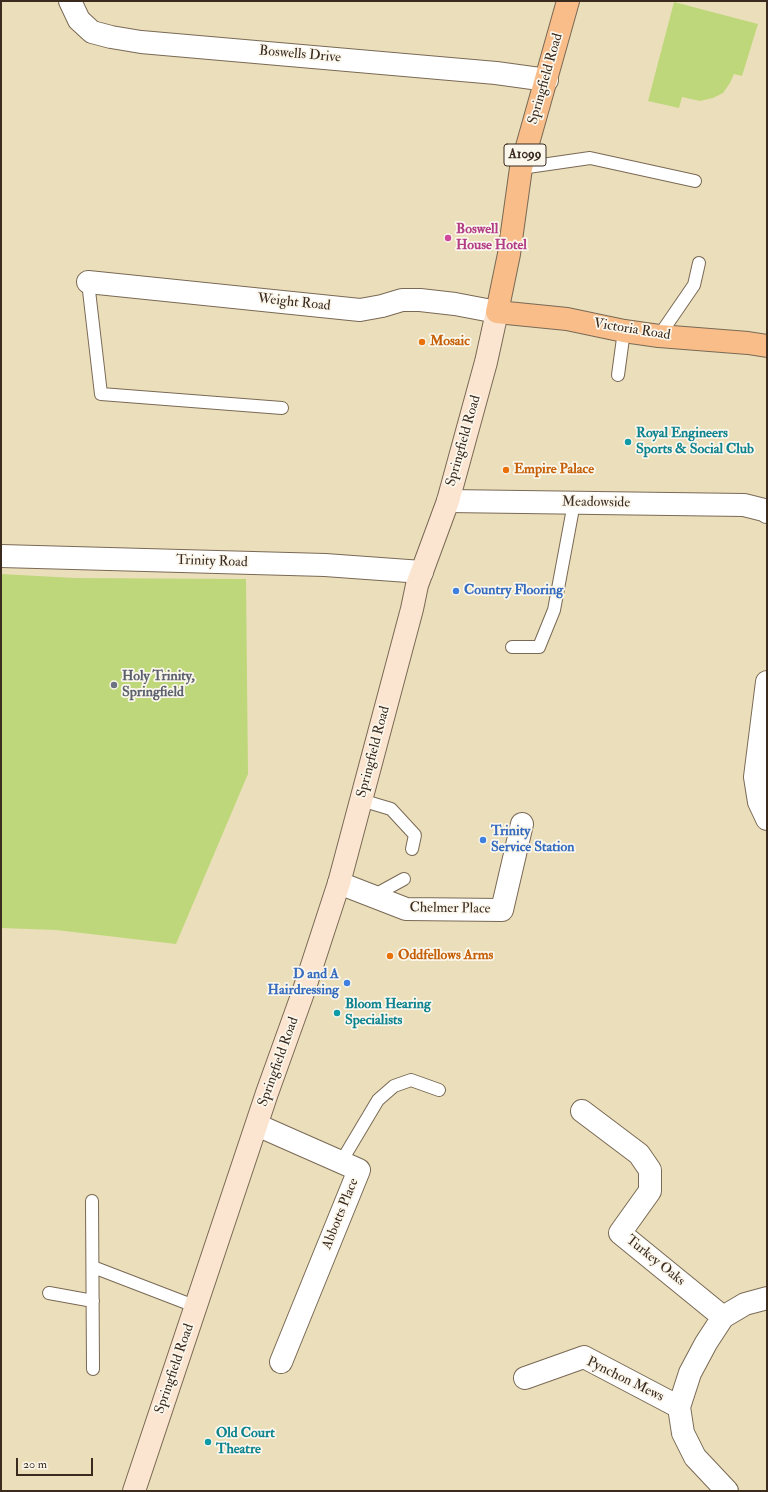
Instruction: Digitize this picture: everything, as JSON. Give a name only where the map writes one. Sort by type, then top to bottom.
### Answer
[{"type":"main road","name":"Springfield Road","points":[[134,1491],[339,883],[412,609],[417,585],[448,501],[484,369],[509,254],[521,168],[568,1]]},
{"type":"main road","name":"Victoria Road","points":[[497,312],[567,320],[659,336],[748,343],[767,346]]},
{"type":"street","name":"Boswells Drive","points":[[70,1],[79,20],[92,32],[141,42],[496,73],[547,80]]},
{"type":"street","name":"Weight Road","points":[[88,282],[360,310],[382,306],[402,300],[420,300],[455,304],[497,312]]},
{"type":"street","name":"Meadowside","points":[[448,501],[744,505],[767,512]]},
{"type":"street","name":"Trinity Road","points":[[1,556],[325,565],[422,572]]},
{"type":"street","points":[[767,682],[755,776],[759,802],[767,819]]},
{"type":"street","name":"Chelmer Place","points":[[339,883],[406,909],[502,910],[522,824]]},
{"type":"street","name":"Turkey Oaks","points":[[582,1110],[639,1154],[650,1170],[650,1191],[620,1233],[723,1317]]},
{"type":"street","name":"Abbotts Place","points":[[257,1125],[359,1170],[281,1362]]},
{"type":"street","points":[[727,1491],[695,1457],[683,1432],[679,1407],[690,1373],[706,1343],[723,1317],[745,1304],[767,1298]]},
{"type":"street","name":"Pynchon Mews","points":[[525,1378],[584,1357],[679,1407]]},
{"type":"lane","points":[[521,168],[590,158],[696,181]]},
{"type":"lane","points":[[659,336],[694,285],[699,263]]},
{"type":"lane","points":[[88,282],[101,394],[282,408]]},
{"type":"lane","points":[[618,375],[624,331]]},
{"type":"lane","points":[[512,647],[539,647],[554,610],[574,503]]},
{"type":"lane","points":[[361,800],[391,809],[415,835],[412,850]]},
{"type":"lane","points":[[373,896],[404,879]]},
{"type":"lane","points":[[341,1162],[378,1100],[394,1086],[411,1080],[439,1090]]},
{"type":"lane","points":[[92,1201],[93,1369]]},
{"type":"lane","points":[[93,1267],[197,1306]]},
{"type":"lane","points":[[48,1293],[93,1301]]},
{"type":"green space","points":[[674,2],[758,24],[742,76],[734,74],[723,93],[713,98],[700,101],[682,97],[679,108],[648,101]]},
{"type":"green space","points":[[1,574],[75,578],[246,579],[248,774],[176,944],[56,930],[1,928]]},
{"type":"place","name":"Boswell House Hotel","points":[[448,238]]},
{"type":"place","name":"Mosaic","points":[[422,342]]},
{"type":"place","name":"Royal Engineers Sports & Social Club","points":[[628,442]]},
{"type":"place","name":"Empire Palace","points":[[506,470]]},
{"type":"place","name":"Country Flooring","points":[[456,591]]},
{"type":"place","name":"Holy Trinity, Springfield","points":[[114,685]]},
{"type":"place","name":"Trinity Service Station","points":[[483,840]]},
{"type":"place","name":"Oddfellows Arms","points":[[390,956]]},
{"type":"place","name":"D and A Hairdressing","points":[[347,983]]},
{"type":"place","name":"Bloom Hearing Specialists","points":[[337,1013]]},
{"type":"place","name":"Old Court Theatre","points":[[208,1442]]}]
